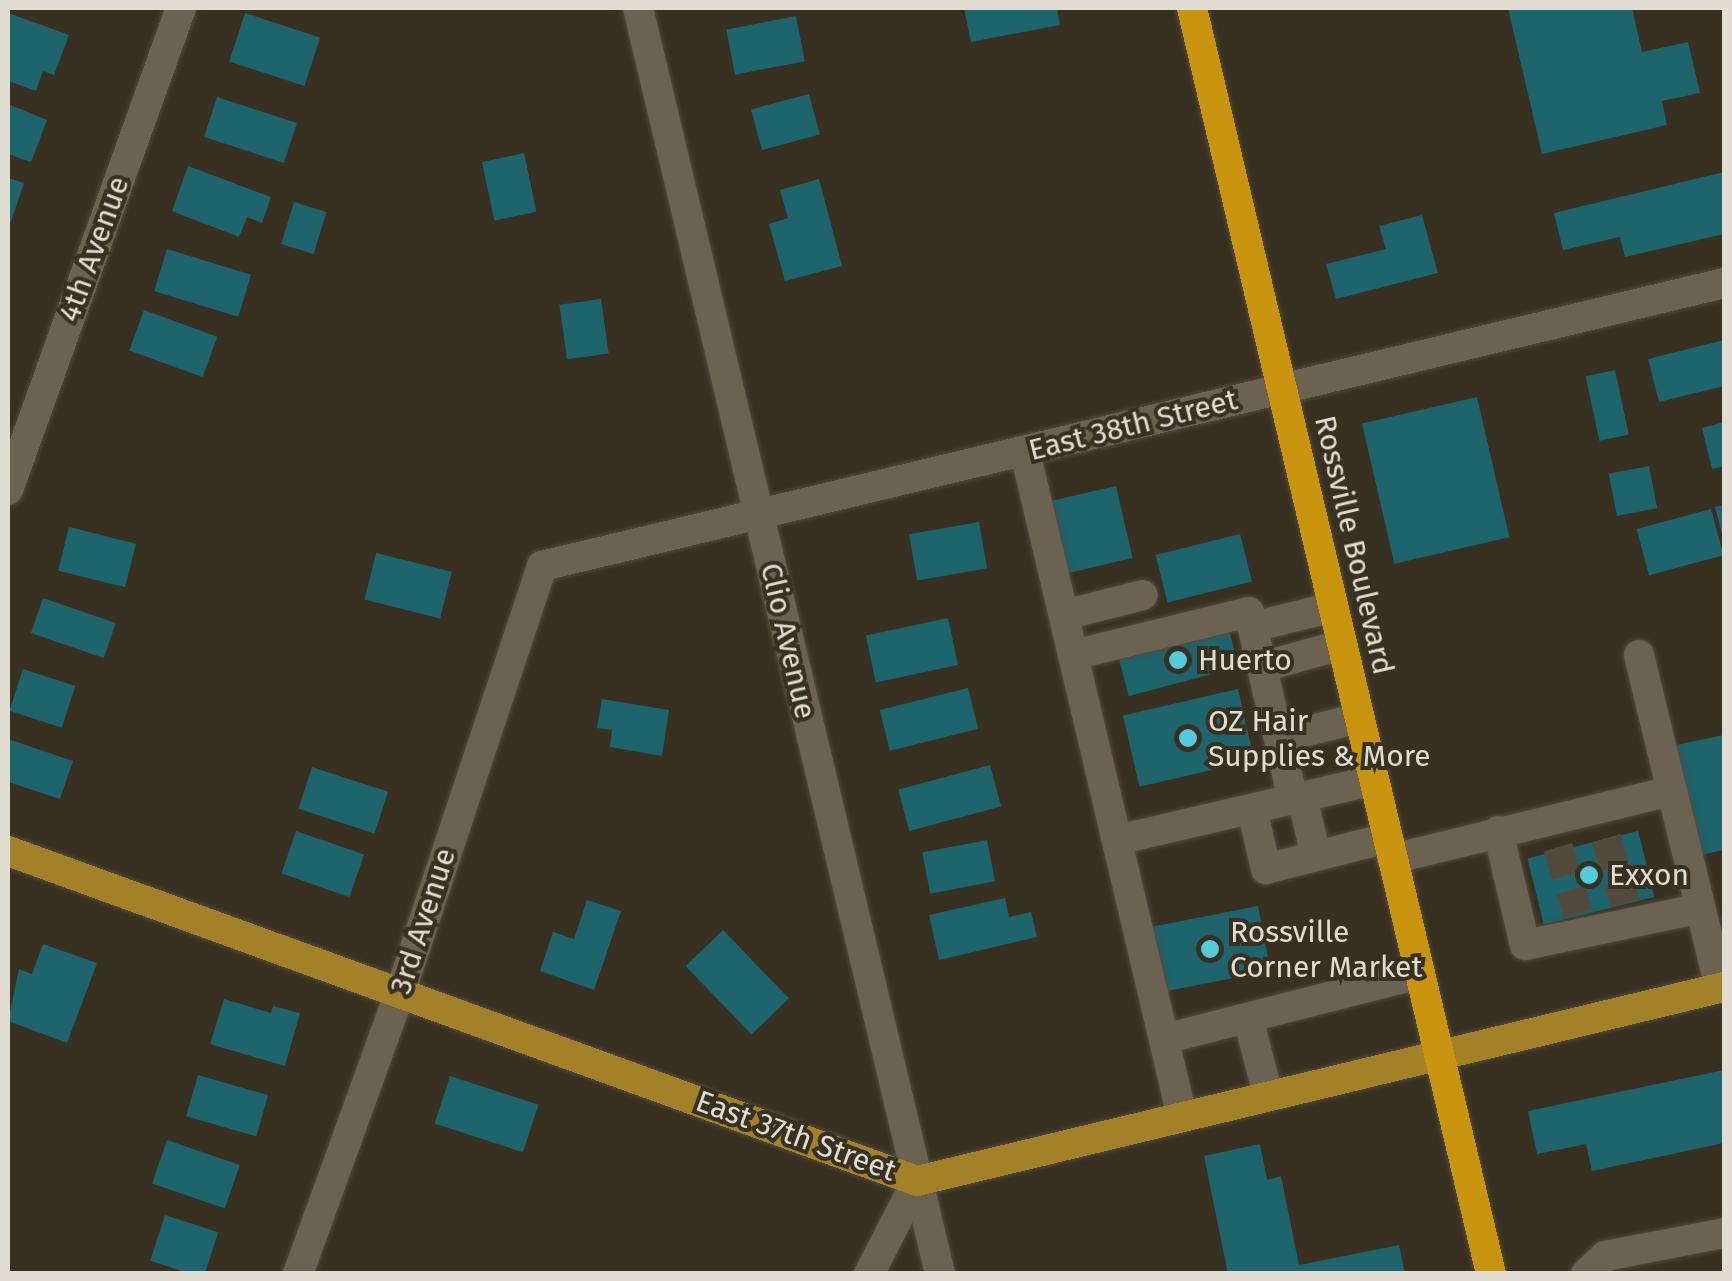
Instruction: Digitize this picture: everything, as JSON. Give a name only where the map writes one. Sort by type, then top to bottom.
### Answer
[{"type":"highway","name":"Rossville Boulevard","points":[[1192,8],[1491,1274]]},
{"type":"main road","name":"East 37th Street","points":[[8,851],[401,990],[917,1181],[1722,988]]},
{"type":"street","name":"4th Avenue","points":[[8,490],[181,8]]},
{"type":"street","name":"Clio Avenue","points":[[638,8],[940,1274]]},
{"type":"street","name":"East 38th Street","points":[[542,566],[758,518],[1724,283]]},
{"type":"street","points":[[1025,452],[1182,1116]]},
{"type":"street","name":"3rd Avenue","points":[[298,1274],[401,990],[542,566]]},
{"type":"street","points":[[1064,615],[1143,595]]},
{"type":"street","points":[[1253,626],[1332,607]]},
{"type":"street","points":[[1073,655],[1250,612],[1280,738],[1316,856]]},
{"type":"street","points":[[1262,666],[1342,645]]},
{"type":"street","points":[[1639,655],[1697,909],[1722,988]]},
{"type":"street","points":[[1280,738],[1358,718]]},
{"type":"street","points":[[1117,840],[1374,780]]},
{"type":"street","points":[[1252,809],[1266,869],[1316,856],[1498,830],[1554,834],[1601,823],[1672,791]]},
{"type":"street","points":[[1498,830],[1525,945],[1581,923],[1628,913],[1697,909]]},
{"type":"street","points":[[1164,1039],[1419,974]]},
{"type":"street","points":[[1248,1018],[1268,1096]]},
{"type":"street","points":[[869,1274],[917,1181]]},
{"type":"street","points":[[1586,1274],[1605,1256],[1724,1233]]},
{"type":"building","points":[[964,8],[1057,8],[1060,25],[971,42]]},
{"type":"building","points":[[1508,8],[1632,8],[1642,52],[1688,42],[1700,93],[1662,101],[1667,125],[1542,154]]},
{"type":"building","points":[[8,13],[69,35],[54,75],[43,71],[36,91],[8,81]]},
{"type":"building","points":[[245,13],[320,37],[304,86],[229,62]]},
{"type":"building","points":[[796,16],[805,61],[735,75],[726,30]]},
{"type":"building","points":[[809,94],[820,135],[762,150],[751,110]]},
{"type":"building","points":[[217,97],[297,123],[284,163],[204,137]]},
{"type":"building","points":[[8,104],[47,120],[31,162],[8,154]]},
{"type":"building","points":[[524,153],[536,212],[494,221],[482,162]]},
{"type":"building","points":[[188,166],[271,197],[262,223],[247,217],[239,237],[172,211]]},
{"type":"building","points":[[1724,172],[1724,234],[1625,257],[1620,237],[1563,250],[1554,213]]},
{"type":"building","points":[[8,178],[24,183],[8,230]]},
{"type":"building","points":[[819,179],[842,266],[785,281],[769,224],[788,218],[780,190]]},
{"type":"building","points":[[294,202],[327,212],[314,254],[281,244]]},
{"type":"building","points":[[1422,215],[1438,273],[1336,299],[1326,264],[1386,249],[1379,226]]},
{"type":"building","points":[[167,249],[251,275],[238,317],[154,291]]},
{"type":"building","points":[[601,299],[609,353],[567,359],[559,305]]},
{"type":"building","points":[[144,310],[217,337],[203,377],[129,350]]},
{"type":"building","points":[[1724,340],[1724,386],[1659,402],[1648,359]]},
{"type":"building","points":[[1615,370],[1629,435],[1599,441],[1586,376]]},
{"type":"building","points":[[1477,397],[1509,537],[1394,564],[1362,424]]},
{"type":"building","points":[[1724,422],[1724,466],[1712,469],[1702,428]]},
{"type":"building","points":[[1649,466],[1657,508],[1617,516],[1609,474]]},
{"type":"building","points":[[1116,486],[1133,558],[1068,573],[1052,501]]},
{"type":"building","points":[[1724,505],[1724,538],[1723,538],[1715,507]]},
{"type":"building","points":[[1711,509],[1723,555],[1649,575],[1637,529]]},
{"type":"building","points":[[979,522],[987,568],[917,581],[909,534]]},
{"type":"building","points":[[69,527],[136,544],[125,587],[58,571]]},
{"type":"building","points":[[1240,534],[1252,582],[1167,603],[1156,555]]},
{"type":"building","points":[[376,553],[452,572],[440,618],[364,600]]},
{"type":"building","points":[[43,598],[116,623],[104,658],[31,633]]},
{"type":"building","points":[[948,618],[958,665],[876,682],[866,635]]},
{"type":"building","name":"Huerto","points":[[1229,630],[1239,667],[1129,696],[1119,660]]},
{"type":"building","points":[[23,669],[75,686],[62,728],[9,711]]},
{"type":"building","points":[[968,688],[978,729],[890,751],[880,710]]},
{"type":"building","name":"OZ Hair Supplies & More","points":[[1238,689],[1254,760],[1139,787],[1123,716]]},
{"type":"building","points":[[602,699],[669,710],[662,756],[610,747],[612,730],[597,728]]},
{"type":"building","points":[[1724,735],[1724,850],[1701,855],[1676,745]]},
{"type":"building","points":[[8,739],[73,761],[60,799],[8,782]]},
{"type":"building","points":[[990,765],[1001,807],[909,831],[898,790]]},
{"type":"building","points":[[312,767],[388,792],[374,834],[298,809]]},
{"type":"building","points":[[296,831],[364,854],[349,897],[281,874]]},
{"type":"building","name":"Exxon","points":[[1638,831],[1654,897],[1544,925],[1527,859]]},
{"type":"building","points":[[987,840],[995,881],[930,894],[922,853]]},
{"type":"building","points":[[1005,898],[1009,917],[1031,912],[1037,937],[939,960],[929,915]]},
{"type":"building","points":[[587,900],[621,911],[594,990],[540,971],[553,932],[574,939]]},
{"type":"building","name":"Rossville Corner Market","points":[[1258,906],[1271,971],[1162,992],[1149,927]]},
{"type":"building","points":[[723,930],[789,998],[752,1034],[686,966]]},
{"type":"building","points":[[43,944],[97,963],[67,1043],[8,1021],[19,969],[32,974]]},
{"type":"building","points":[[224,999],[271,1013],[273,1006],[300,1013],[285,1066],[210,1044]]},
{"type":"building","points":[[1724,1070],[1724,1143],[1592,1171],[1586,1144],[1537,1154],[1528,1111]]},
{"type":"building","points":[[198,1075],[268,1095],[256,1136],[186,1116]]},
{"type":"building","points":[[450,1076],[538,1105],[523,1152],[435,1124]]},
{"type":"building","points":[[167,1140],[240,1165],[225,1209],[152,1183]]},
{"type":"building","points":[[1260,1144],[1267,1180],[1281,1176],[1299,1265],[1399,1245],[1405,1274],[1228,1274],[1204,1156]]},
{"type":"building","points":[[165,1215],[218,1232],[205,1274],[191,1274],[150,1261]]},
{"type":"tunnel","points":[[1606,838],[1625,903]]},
{"type":"tunnel","points":[[1558,847],[1578,913]]},
{"type":"place","name":"Huerto","points":[[1178,660]]},
{"type":"place","name":"OZ Hair Supplies & More","points":[[1188,738]]},
{"type":"place","name":"Exxon","points":[[1589,875]]},
{"type":"place","name":"Rossville Corner Market","points":[[1210,949]]}]
